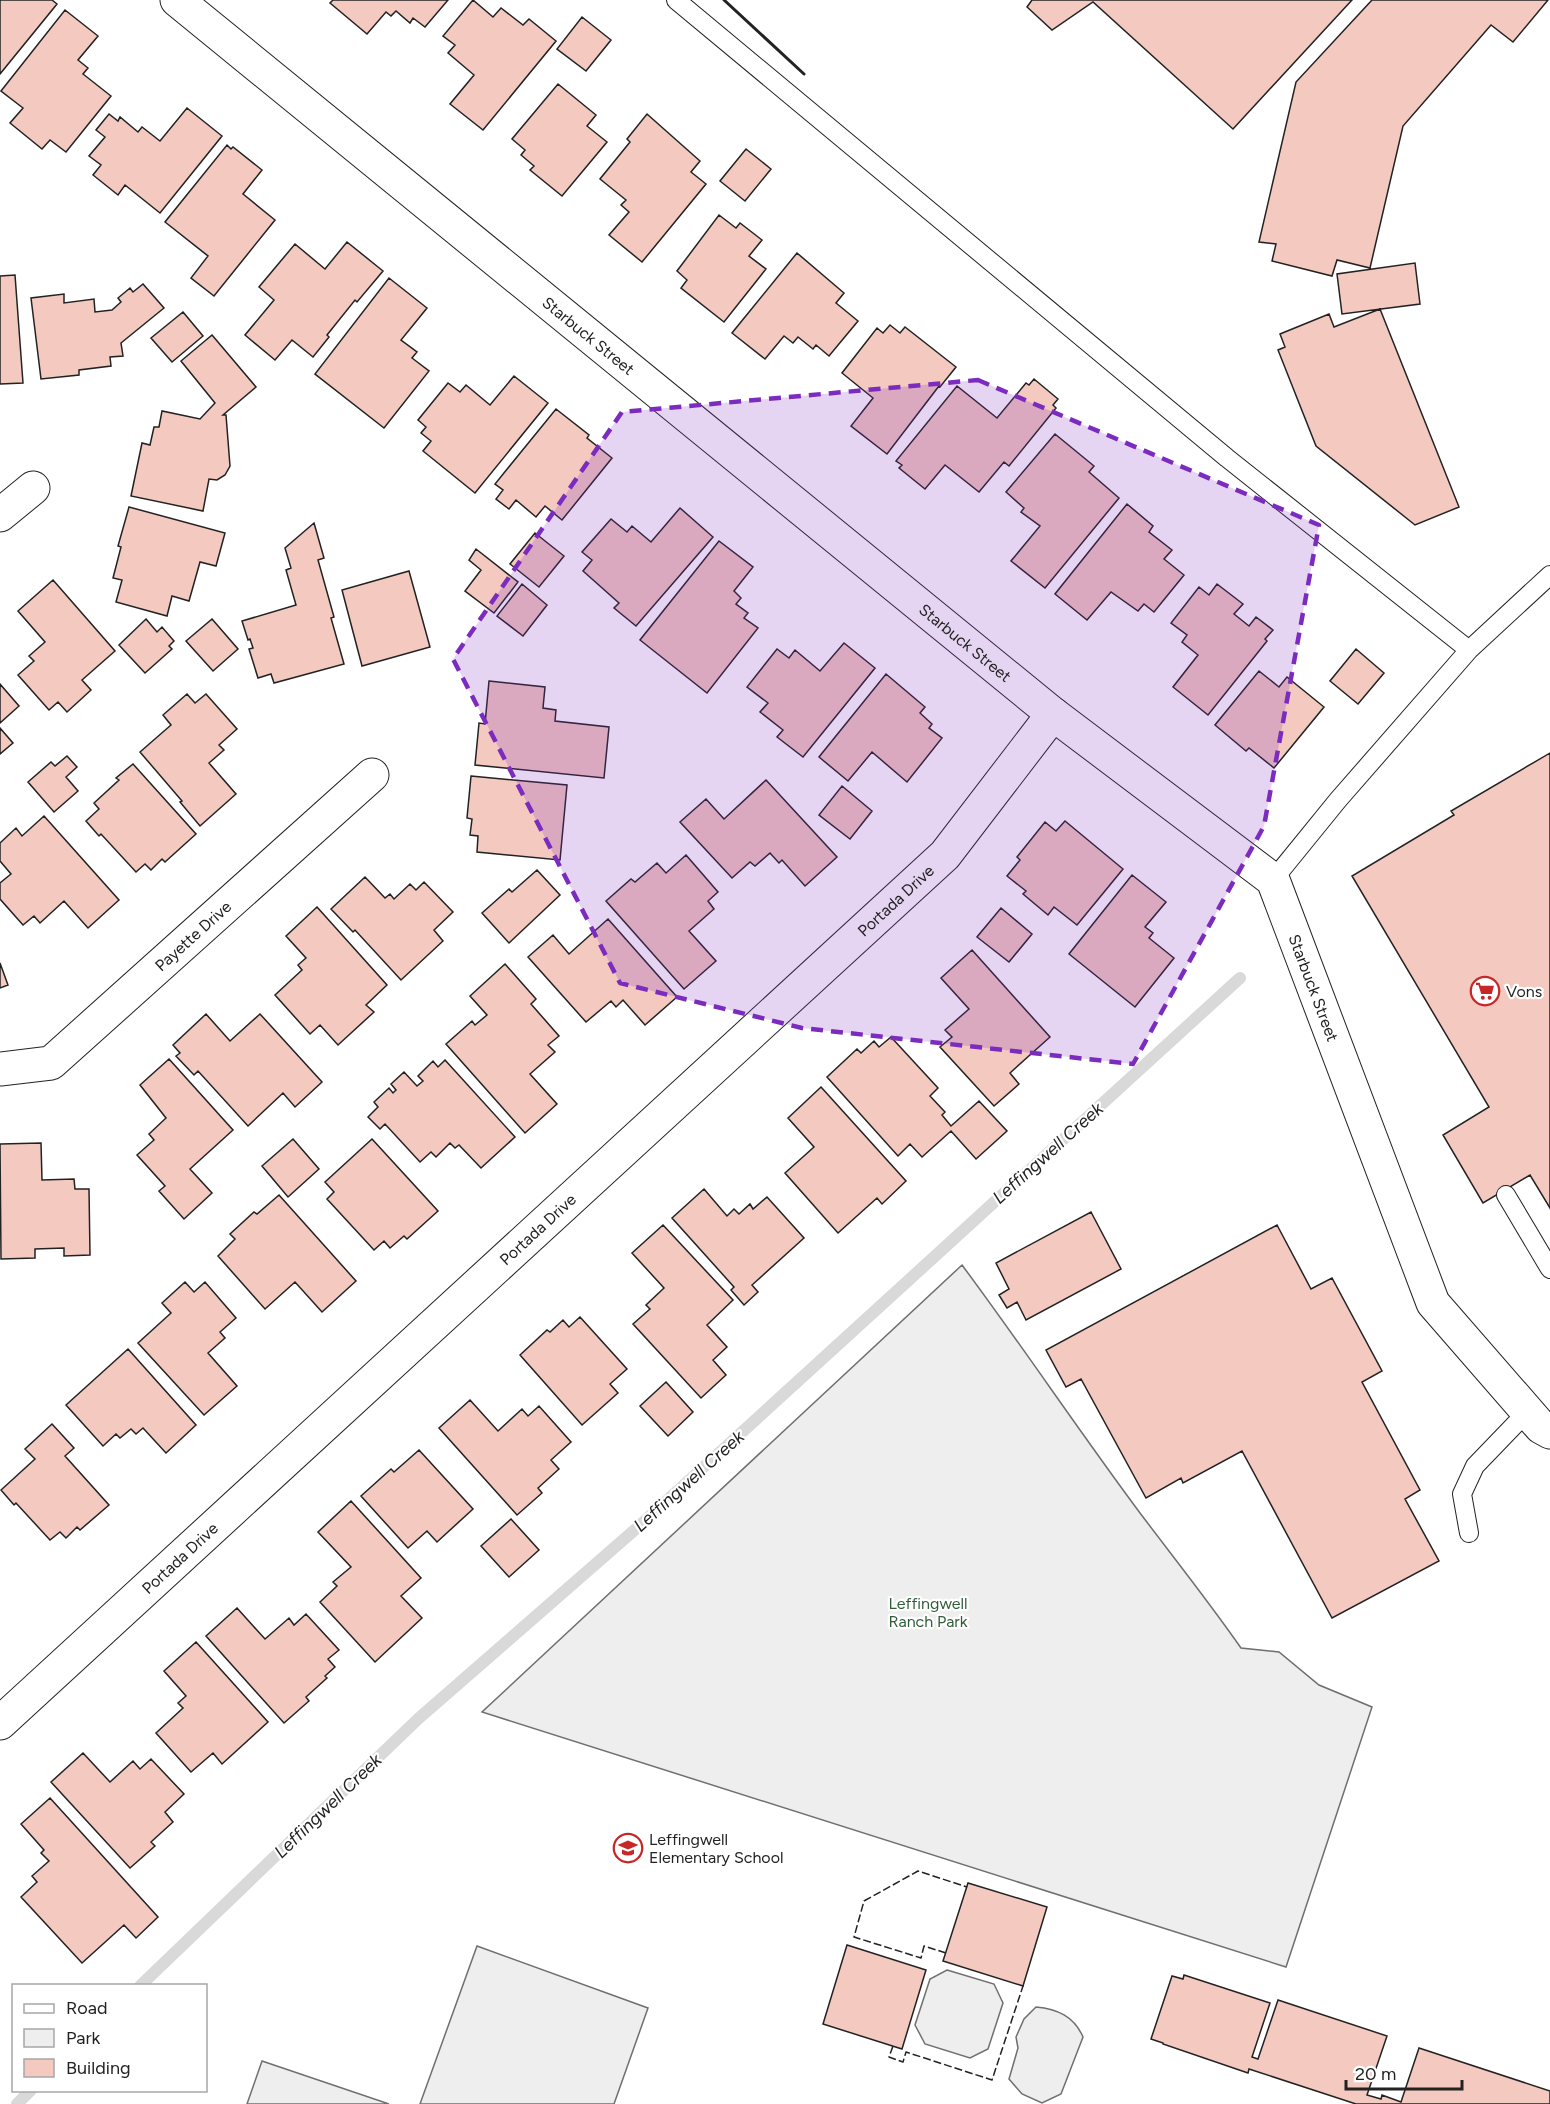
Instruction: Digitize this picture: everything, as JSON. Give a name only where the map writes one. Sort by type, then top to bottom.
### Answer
[{"type":"street","name":"Starbuck Street","points":[[177,0],[1053,714],[1273,879],[1432,1303],[1539,1421]]},
{"type":"street","points":[[0,515],[33,488]]},
{"type":"street","name":"Portada Drive","points":[[0,1723],[945,855],[1053,714]]},
{"type":"street","name":"Payette Drive","points":[[0,1069],[51,1063],[372,776]]},
{"type":"lane","points":[[676,0],[1227,458],[1469,650]]},
{"type":"lane","points":[[1273,879],[1338,800],[1469,650],[1550,575]]},
{"type":"lane","points":[[1506,1195],[1550,1269]]},
{"type":"lane","points":[[1469,1533],[1462,1494],[1475,1466],[1539,1421]]},
{"type":"highlighted area","points":[[978,380],[1319,525],[1264,826],[1133,1064],[802,1028],[620,983],[453,659],[622,412]]},
{"type":"green space","name":"Leffingwell Ranch Park","points":[[962,1265],[1117,1482],[1241,1648],[1279,1652],[1319,1685],[1372,1707],[1286,1967],[482,1712]]},
{"type":"green space","points":[[477,1946],[648,2008],[614,2104],[420,2104]]},
{"type":"green space","points":[[947,1970],[994,1984],[1003,2003],[988,2049],[970,2058],[925,2044],[915,2025],[930,1979]]},
{"type":"green space","points":[[1036,2007],[1064,2015],[1075,2024],[1083,2037],[1061,2094],[1042,2103],[1022,2094],[1009,2079],[1018,2048],[1016,2037],[1024,2019]]},
{"type":"green space","points":[[262,2061],[389,2104],[247,2104]]},
{"type":"building","points":[[0,0],[52,0],[57,4],[0,74]]},
{"type":"building","points":[[333,0],[448,0],[425,27],[413,18],[410,23],[396,11],[391,16],[386,12],[367,34],[330,3]]},
{"type":"building","points":[[473,0],[493,17],[501,8],[523,25],[529,19],[556,41],[483,130],[450,104],[474,75],[448,53],[455,45],[443,36]]},
{"type":"building","points":[[1032,0],[1352,0],[1233,129],[1093,2],[1052,30],[1027,7]]},
{"type":"building","points":[[1372,0],[1548,0],[1513,42],[1491,25],[1403,126],[1370,268],[1337,260],[1332,276],[1272,261],[1276,244],[1259,242],[1296,82]]},
{"type":"building","points":[[65,10],[98,36],[78,60],[88,68],[83,74],[111,96],[66,152],[50,140],[42,149],[10,123],[23,108],[1,91]]},
{"type":"building","points":[[582,17],[611,40],[586,71],[557,49]]},
{"type":"building","points":[[558,84],[596,115],[587,126],[607,142],[562,196],[530,170],[534,166],[521,155],[525,150],[512,139]]},
{"type":"building","points":[[187,108],[222,136],[160,213],[125,185],[118,195],[93,175],[101,165],[89,156],[105,137],[96,130],[109,114],[118,121],[120,117],[138,132],[142,127],[160,141]]},
{"type":"building","points":[[647,114],[700,161],[691,172],[706,184],[642,262],[609,235],[629,212],[621,205],[626,200],[600,179],[630,142],[627,139]]},
{"type":"building","points":[[227,145],[231,149],[233,147],[262,170],[243,194],[275,220],[214,296],[191,278],[208,256],[165,222]]},
{"type":"building","points":[[746,149],[771,169],[745,201],[720,181]]},
{"type":"building","points":[[719,215],[736,228],[740,223],[762,240],[749,256],[766,269],[724,322],[681,288],[687,280],[677,271]]},
{"type":"building","points":[[347,242],[383,271],[357,302],[355,300],[313,357],[292,340],[275,360],[245,335],[274,300],[259,287],[295,244],[325,269]]},
{"type":"building","points":[[797,253],[844,293],[836,303],[858,321],[829,356],[816,345],[813,349],[798,337],[793,343],[784,336],[765,359],[732,333]]},
{"type":"building","points":[[1415,263],[1420,304],[1342,314],[1337,274]]},
{"type":"building","points":[[15,275],[23,383],[0,384],[0,276]]},
{"type":"building","points":[[389,278],[427,308],[401,340],[417,352],[412,358],[429,371],[384,428],[315,374]]},
{"type":"building","points":[[143,284],[164,308],[121,343],[123,356],[110,357],[111,366],[79,370],[79,375],[41,379],[31,298],[64,294],[64,303],[94,299],[95,312],[112,310],[121,302],[118,298],[130,288],[133,292]]},
{"type":"building","points":[[1380,309],[1459,507],[1415,525],[1316,446],[1278,350],[1285,347],[1280,334],[1329,314],[1334,327]]},
{"type":"building","points":[[183,312],[203,336],[172,362],[151,338]]},
{"type":"building","points":[[890,325],[900,333],[905,327],[956,367],[887,454],[851,426],[873,398],[842,373],[877,328],[883,333]]},
{"type":"building","points":[[212,335],[256,387],[223,415],[226,415],[230,466],[225,475],[217,480],[209,479],[203,511],[131,496],[142,443],[150,445],[154,427],[159,427],[162,411],[200,419],[215,403],[181,361]]},
{"type":"building","points":[[514,376],[548,403],[475,493],[423,451],[431,441],[421,433],[426,427],[418,420],[448,383],[460,392],[466,385],[490,405]]},
{"type":"building","points":[[1034,379],[1058,399],[1053,405],[1056,408],[1009,466],[1004,462],[979,492],[945,465],[925,489],[899,468],[902,465],[896,461],[957,386],[997,418],[1026,383],[1029,385]]},
{"type":"building","points":[[556,409],[589,435],[587,438],[612,458],[562,520],[545,506],[536,517],[516,500],[509,509],[496,499],[503,490],[495,484]]},
{"type":"building","points":[[1055,434],[1094,466],[1089,472],[1119,498],[1045,588],[1011,561],[1040,526],[1021,512],[1024,508],[1006,492]]},
{"type":"building","points":[[1127,504],[1153,526],[1149,532],[1172,550],[1164,559],[1184,575],[1154,612],[1144,604],[1138,611],[1111,592],[1087,620],[1055,594]]},
{"type":"building","points":[[129,507],[225,533],[216,566],[200,562],[189,601],[172,596],[167,616],[116,602],[122,580],[113,578],[121,547],[118,546]]},
{"type":"building","points":[[680,508],[713,537],[636,626],[614,608],[619,603],[583,571],[592,560],[582,552],[611,519],[627,532],[632,526],[651,542]]},
{"type":"building","points":[[314,523],[324,558],[318,560],[344,664],[274,683],[271,674],[258,678],[249,649],[253,648],[242,621],[296,605],[286,570],[291,568],[285,548]]},
{"type":"building","points":[[535,533],[564,556],[539,587],[510,564]]},
{"type":"building","points":[[719,541],[753,567],[734,591],[741,598],[736,604],[748,613],[744,618],[758,628],[707,693],[640,640]]},
{"type":"building","points":[[476,549],[518,582],[494,613],[465,591],[481,570],[469,560]]},
{"type":"building","points":[[409,571],[430,647],[362,666],[342,590]]},
{"type":"building","points":[[53,580],[115,651],[82,680],[91,690],[67,712],[58,702],[49,710],[18,675],[34,661],[29,656],[45,642],[18,611]]},
{"type":"building","points":[[522,584],[547,605],[523,636],[497,616]]},
{"type":"building","points":[[1217,584],[1243,604],[1234,614],[1249,626],[1256,617],[1273,630],[1265,639],[1267,641],[1208,715],[1173,687],[1198,655],[1182,642],[1187,635],[1171,623],[1199,587],[1209,595]]},
{"type":"building","points":[[146,619],[157,632],[162,627],[174,641],[169,646],[172,649],[145,673],[119,645]]},
{"type":"building","points":[[212,619],[238,649],[213,671],[186,641]]},
{"type":"building","points":[[844,643],[875,668],[803,757],[777,737],[783,730],[760,712],[768,703],[747,687],[777,649],[789,658],[795,650],[820,671]]},
{"type":"building","points":[[1356,649],[1384,673],[1358,704],[1330,681]]},
{"type":"building","points":[[1259,671],[1279,687],[1287,677],[1324,707],[1274,768],[1249,748],[1246,751],[1215,725]]},
{"type":"building","points":[[886,674],[925,707],[920,713],[932,724],[929,728],[942,738],[907,782],[872,752],[848,781],[819,757]]},
{"type":"building","points":[[489,681],[545,687],[543,708],[556,710],[555,721],[609,727],[604,778],[475,765],[479,723],[485,724]]},
{"type":"building","points":[[0,684],[19,706],[0,723]]},
{"type":"building","points":[[187,694],[195,703],[206,694],[237,729],[219,745],[224,750],[209,763],[236,794],[200,826],[140,752],[171,725],[163,715]]},
{"type":"building","points":[[0,728],[13,743],[0,754]]},
{"type":"building","name":"Vons","points":[[1550,753],[1550,1208],[1530,1175],[1483,1203],[1443,1135],[1489,1107],[1352,876],[1454,815],[1451,811]]},
{"type":"building","points":[[67,756],[77,767],[66,777],[78,791],[54,812],[28,782],[51,762],[55,766]]},
{"type":"building","points":[[133,764],[196,834],[165,862],[162,859],[151,870],[145,864],[136,872],[86,821],[99,809],[94,803],[119,780],[116,778]]},
{"type":"building","points":[[471,776],[567,785],[560,860],[477,852],[478,836],[470,835],[472,819],[467,818]]},
{"type":"building","points":[[766,780],[837,857],[805,886],[782,860],[779,863],[770,853],[755,866],[750,862],[732,878],[680,822],[706,799],[724,819]]},
{"type":"building","points":[[842,786],[872,811],[850,839],[819,815]]},
{"type":"building","points":[[44,816],[119,900],[88,928],[64,901],[40,923],[34,916],[23,925],[0,899],[0,883],[11,874],[0,861],[0,843],[16,828],[22,836]]},
{"type":"building","points":[[1065,821],[1123,869],[1077,925],[1054,907],[1048,915],[1023,894],[1026,891],[1007,876],[1020,860],[1017,857],[1045,822],[1056,831]]},
{"type":"building","points":[[686,855],[718,892],[708,901],[714,909],[689,931],[716,961],[684,989],[606,901],[631,879],[635,882],[657,863],[666,873]]},
{"type":"building","points":[[537,870],[560,895],[509,943],[482,913],[509,889],[512,892]]},
{"type":"building","points":[[1132,875],[1166,902],[1145,927],[1153,933],[1149,938],[1174,958],[1135,1007],[1069,954]]},
{"type":"building","points":[[365,877],[385,898],[390,894],[394,899],[410,884],[416,890],[424,882],[453,912],[434,930],[443,941],[401,980],[355,930],[353,932],[331,909]]},
{"type":"building","points":[[317,907],[387,985],[366,1005],[374,1012],[338,1045],[320,1025],[310,1034],[275,995],[302,970],[298,965],[306,958],[286,936]]},
{"type":"building","points":[[1001,908],[1032,934],[1009,962],[977,937]]},
{"type":"building","points":[[608,919],[677,997],[645,1025],[623,1000],[616,1007],[611,1001],[586,1022],[528,957],[553,935],[569,954]]},
{"type":"building","points":[[972,950],[1050,1037],[1010,1073],[1019,1084],[994,1106],[940,1047],[952,1037],[945,1030],[969,1009],[941,978]]},
{"type":"building","points":[[0,963],[8,985],[0,988]]},
{"type":"building","points":[[505,964],[536,999],[531,1004],[559,1036],[548,1045],[555,1052],[530,1074],[557,1104],[525,1133],[446,1044],[472,1021],[475,1025],[487,1015],[470,996]]},
{"type":"building","points":[[206,1014],[230,1041],[260,1014],[322,1082],[295,1107],[283,1093],[248,1126],[198,1071],[194,1075],[176,1056],[180,1053],[173,1045]]},
{"type":"building","points":[[891,1037],[938,1088],[930,1096],[945,1112],[942,1115],[951,1126],[979,1101],[1007,1131],[976,1159],[951,1131],[922,1157],[910,1144],[898,1156],[827,1077],[857,1049],[861,1053],[874,1041],[879,1047]]},
{"type":"building","points":[[169,1059],[233,1130],[190,1169],[212,1193],[184,1219],[159,1191],[165,1186],[137,1155],[154,1140],[149,1134],[166,1118],[140,1085]]},
{"type":"building","points":[[445,1060],[515,1137],[481,1168],[459,1145],[455,1148],[450,1143],[436,1157],[431,1152],[420,1162],[385,1124],[380,1129],[368,1117],[378,1107],[374,1102],[389,1088],[393,1093],[396,1090],[391,1084],[404,1072],[417,1086],[423,1081],[418,1076],[433,1061],[438,1067]]},
{"type":"building","points":[[821,1087],[906,1181],[882,1204],[877,1198],[838,1233],[785,1173],[814,1147],[788,1118]]},
{"type":"building","points":[[293,1139],[319,1169],[288,1197],[262,1166]]},
{"type":"building","points":[[372,1139],[438,1211],[407,1239],[404,1236],[390,1248],[384,1241],[374,1250],[327,1199],[334,1192],[325,1182]]},
{"type":"building","points":[[41,1143],[42,1180],[74,1179],[75,1189],[89,1189],[90,1255],[64,1256],[64,1248],[35,1249],[35,1258],[1,1259],[0,1144]]},
{"type":"building","points":[[704,1189],[727,1216],[734,1209],[739,1214],[750,1204],[753,1209],[767,1197],[804,1238],[752,1285],[758,1292],[744,1305],[731,1290],[734,1287],[672,1218]]},
{"type":"building","points":[[279,1195],[356,1281],[322,1312],[295,1282],[265,1309],[218,1256],[235,1239],[230,1234],[254,1212],[257,1214]]},
{"type":"building","points":[[1091,1212],[1121,1269],[1026,1320],[1017,1302],[1007,1308],[999,1295],[1009,1289],[996,1263]]},
{"type":"building","points":[[663,1225],[733,1300],[707,1325],[727,1347],[713,1360],[726,1375],[701,1398],[633,1324],[650,1309],[646,1305],[664,1288],[632,1253]]},
{"type":"building","points":[[1277,1225],[1311,1289],[1332,1278],[1382,1371],[1362,1382],[1420,1490],[1405,1499],[1439,1561],[1332,1618],[1242,1451],[1183,1483],[1181,1478],[1146,1498],[1081,1379],[1066,1387],[1046,1350]]},
{"type":"building","points":[[185,1282],[194,1292],[205,1282],[236,1318],[220,1332],[225,1338],[208,1353],[237,1386],[204,1415],[138,1343],[171,1313],[162,1303]]},
{"type":"building","points":[[580,1317],[627,1369],[610,1384],[618,1393],[582,1425],[520,1355],[547,1330],[550,1332],[563,1320],[569,1327]]},
{"type":"building","points":[[128,1349],[196,1425],[166,1453],[143,1428],[136,1434],[131,1429],[120,1438],[116,1434],[103,1446],[66,1405]]},
{"type":"building","points":[[666,1382],[693,1412],[668,1436],[640,1406]]},
{"type":"building","points":[[470,1400],[498,1431],[522,1409],[528,1416],[539,1406],[571,1442],[551,1460],[559,1469],[538,1488],[542,1493],[517,1515],[439,1428]]},
{"type":"building","points":[[52,1424],[74,1448],[65,1456],[109,1505],[80,1530],[77,1527],[66,1538],[60,1532],[50,1540],[1,1490],[35,1459],[25,1449]]},
{"type":"building","points":[[419,1450],[473,1509],[437,1542],[427,1531],[408,1548],[361,1496],[391,1469],[394,1472]]},
{"type":"building","points":[[351,1501],[421,1578],[401,1596],[422,1618],[375,1662],[320,1602],[337,1586],[333,1582],[351,1567],[318,1532]]},
{"type":"building","points":[[511,1519],[539,1550],[509,1577],[481,1546]]},
{"type":"building","points":[[237,1608],[265,1639],[289,1618],[294,1625],[306,1614],[339,1650],[328,1659],[335,1667],[325,1676],[327,1678],[306,1697],[309,1701],[284,1723],[206,1636]]},
{"type":"building","points":[[196,1642],[268,1722],[222,1764],[213,1753],[191,1772],[156,1733],[183,1708],[178,1703],[186,1696],[164,1671]]},
{"type":"building","points":[[83,1753],[110,1782],[133,1761],[140,1769],[151,1759],[184,1794],[165,1812],[173,1822],[151,1842],[155,1846],[130,1868],[51,1782]]},
{"type":"building","points":[[50,1798],[158,1917],[136,1938],[124,1925],[82,1963],[21,1897],[37,1882],[32,1876],[49,1861],[41,1853],[44,1850],[21,1824]]},
{"type":"building","points":[[968,1883],[1047,1907],[1023,1986],[943,1961]]},
{"type":"building","points":[[847,1945],[926,1970],[902,2049],[823,2024]]},
{"type":"building","points":[[1184,1975],[1270,2003],[1252,2057],[1258,2059],[1278,2000],[1387,2036],[1367,2095],[1381,2099],[1382,2095],[1401,2102],[1419,2048],[1550,2091],[1550,2104],[1356,2104],[1249,2069],[1248,2073],[1163,2044],[1151,2039],[1172,1976],[1183,1979]]},
{"type":"waterway","name":"Leffingwell Creek","points":[[142,1984],[418,1719],[638,1527],[1240,978]]},
{"type":"waterway","name":"Leffingwell Creek","points":[[17,2104],[29,2092]]},
{"type":"fence","points":[[946,1953],[924,1946],[921,1958],[854,1937],[864,1901],[918,1871],[967,1887]]},
{"type":"fence","points":[[893,2046],[889,2057],[903,2062],[906,2052],[992,2080],[1023,1986]]},
{"type":"wall","points":[[724,0],[804,74]]},
{"type":"place","name":"Vons","points":[[1485,991]]},
{"type":"place","name":"Leffingwell Elementary School","points":[[628,1848]]}]
